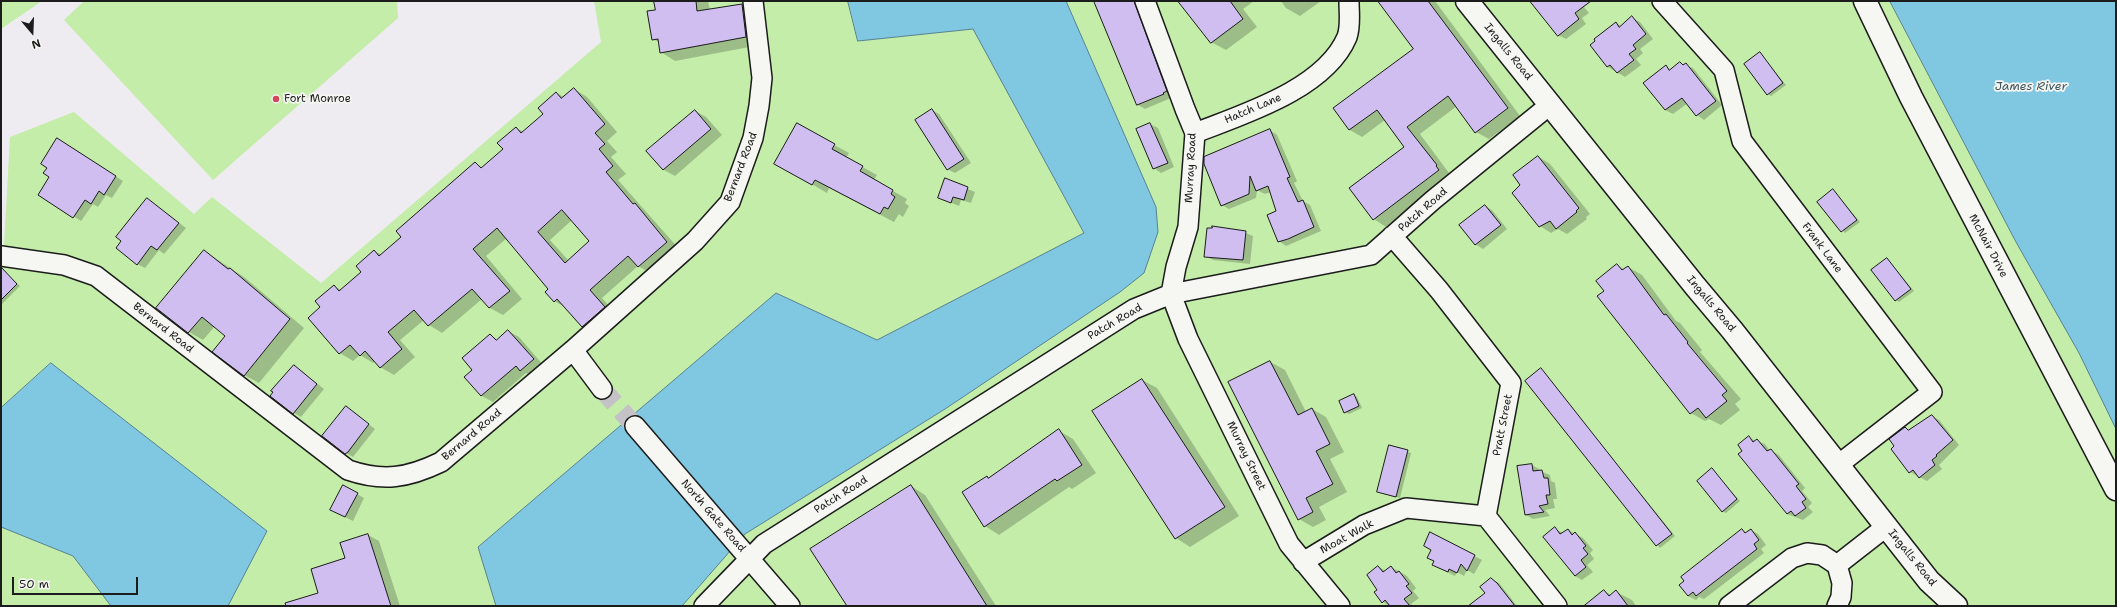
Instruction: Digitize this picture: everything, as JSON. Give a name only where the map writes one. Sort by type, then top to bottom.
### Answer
[{"type":"street","name":"Bernard Road","points":[[1,256],[64,265],[96,276],[348,470],[366,476],[391,478],[420,472],[441,462],[573,350],[703,234],[730,202],[753,138],[760,106],[762,78],[753,1]]},
{"type":"street","name":"Murray Road","points":[[1145,1],[1185,109],[1196,133],[1188,227],[1176,267],[1171,294]]},
{"type":"street","name":"Hatch Lane","points":[[1196,133],[1278,100],[1306,82],[1329,63],[1347,37],[1349,24],[1349,1]]},
{"type":"street","name":"Ingalls Road","points":[[1467,1],[1551,104],[1887,526],[1929,581],[1956,606]]},
{"type":"street","name":"Frank Lane","points":[[1662,1],[1724,70],[1742,141],[1932,392],[1838,465]]},
{"type":"street","name":"McNair Drive","points":[[1865,1],[1911,97],[2116,489]]},
{"type":"street","name":"Patch Road","points":[[704,606],[745,553],[764,544],[1134,309],[1171,294],[1371,255],[1551,104]]},
{"type":"street","name":"Pratt Street","points":[[1392,236],[1439,290],[1511,383],[1486,516]]},
{"type":"street","name":"Murray Street","points":[[1171,294],[1188,339],[1289,544],[1340,606]]},
{"type":"street","points":[[573,350],[602,389]]},
{"type":"street","name":"North Gate Road","points":[[634,426],[790,606]]},
{"type":"street","name":"Moat Walk","points":[[1304,562],[1364,525],[1406,508],[1486,516]]},
{"type":"street","points":[[1486,516],[1557,606]]},
{"type":"street","points":[[1837,566],[1887,526]]},
{"type":"street","points":[[1729,606],[1792,558],[1807,553],[1822,555],[1837,566],[1842,583],[1842,598],[1837,606]]},
{"type":"green space","points":[[1,1],[42,1],[1,29]]},
{"type":"green space","points":[[84,1],[397,1],[398,18],[213,180],[64,20]]},
{"type":"green space","points":[[594,1],[2065,1],[2116,82],[2116,606],[1,606],[1,245],[4,245],[10,137],[74,112],[194,214],[212,197],[321,283],[601,42]]},
{"type":"water","points":[[848,1],[1066,1],[1156,207],[1158,232],[1144,273],[1120,292],[945,409],[745,534],[682,606],[496,606],[478,547],[776,293],[877,340],[1084,233],[973,29],[858,41]]},
{"type":"water","name":"James River","points":[[1890,1],[2116,1],[2116,429],[2079,353],[2016,242]]},
{"type":"water","points":[[51,363],[267,531],[228,606],[111,606],[73,556],[1,527],[1,408]]},
{"type":"building","points":[[654,1],[696,1],[697,11],[742,4],[746,37],[660,53],[658,39],[652,40],[647,11],[655,10]]},
{"type":"building","points":[[1094,1],[1134,1],[1167,91],[1163,93],[1164,94],[1137,105]]},
{"type":"building","points":[[1178,1],[1230,1],[1243,19],[1211,43]]},
{"type":"building","points":[[1378,1],[1428,1],[1508,108],[1475,133],[1448,96],[1407,127],[1437,165],[1436,166],[1439,170],[1373,220],[1349,188],[1404,147],[1377,110],[1349,130],[1333,108],[1413,49]]},
{"type":"building","points":[[1530,1],[1591,1],[1575,13],[1579,19],[1558,36]]},
{"type":"building","points":[[1632,16],[1646,34],[1633,45],[1636,49],[1629,54],[1634,60],[1617,73],[1610,65],[1607,67],[1590,45],[1595,41],[1594,39],[1616,22],[1619,27]]},
{"type":"building","points":[[1760,52],[1783,83],[1767,95],[1744,64]]},
{"type":"building","points":[[1680,62],[1683,65],[1686,63],[1716,101],[1696,116],[1682,98],[1665,110],[1643,83],[1666,65],[1669,70]]},
{"type":"building","points":[[574,88],[605,124],[595,133],[605,144],[599,149],[613,166],[606,172],[633,204],[635,203],[667,242],[638,267],[628,256],[590,290],[605,307],[582,327],[557,299],[554,302],[545,292],[548,289],[497,228],[473,249],[510,291],[489,308],[472,289],[428,326],[414,310],[388,332],[402,349],[380,368],[365,351],[360,356],[350,345],[339,354],[308,318],[320,307],[315,301],[334,285],[339,291],[361,272],[356,266],[374,250],[379,256],[401,237],[396,231],[475,162],[481,168],[503,149],[497,143],[516,127],[521,133],[543,114],[538,108],[556,92],[561,98]],"holes":[[[562,210],[589,241],[565,263],[538,232]]]},
{"type":"building","points":[[932,109],[964,159],[947,170],[915,120]]},
{"type":"building","points":[[695,110],[711,129],[663,170],[646,151]]},
{"type":"building","points":[[797,123],[835,144],[832,149],[863,166],[860,171],[893,190],[891,194],[895,197],[888,209],[884,207],[880,214],[815,180],[812,185],[774,164]]},
{"type":"building","points":[[1150,123],[1168,163],[1153,169],[1136,129]]},
{"type":"building","points":[[1270,129],[1290,177],[1287,178],[1298,202],[1303,200],[1314,227],[1278,242],[1267,215],[1276,211],[1268,186],[1256,191],[1250,176],[1249,194],[1221,206],[1204,164],[1204,157]]},
{"type":"building","points":[[57,138],[116,176],[104,195],[99,191],[91,204],[85,200],[73,218],[38,195],[49,177],[43,173],[47,168],[41,164]]},
{"type":"building","points":[[1538,156],[1579,208],[1576,211],[1577,212],[1556,229],[1550,221],[1539,227],[1512,193],[1520,185],[1513,175]]},
{"type":"building","points":[[945,178],[968,187],[964,200],[953,197],[951,203],[938,198]]},
{"type":"building","points":[[1833,189],[1857,220],[1841,232],[1817,202]]},
{"type":"building","points":[[147,198],[179,223],[157,250],[151,246],[137,265],[116,248],[121,241],[116,237]]},
{"type":"building","points":[[1485,205],[1501,225],[1475,245],[1459,225]]},
{"type":"building","points":[[1212,226],[1246,231],[1243,260],[1204,257],[1207,228],[1212,228]]},
{"type":"building","points":[[204,250],[228,269],[230,268],[290,319],[244,376],[212,352],[225,336],[202,317],[188,333],[156,308]]},
{"type":"building","points":[[1887,258],[1911,289],[1895,301],[1871,270]]},
{"type":"building","points":[[1617,264],[1622,270],[1628,266],[1664,315],[1666,314],[1688,342],[1687,343],[1727,391],[1722,395],[1727,401],[1706,418],[1698,408],[1690,414],[1597,296],[1604,291],[1596,281]]},
{"type":"building","points":[[1,267],[17,284],[1,300]]},
{"type":"building","points":[[508,330],[534,359],[520,371],[516,366],[481,396],[464,377],[472,370],[462,358],[490,334],[496,340]]},
{"type":"building","points":[[1270,361],[1298,415],[1312,408],[1330,444],[1316,451],[1333,484],[1306,498],[1313,512],[1298,520],[1228,382]]},
{"type":"building","points":[[294,365],[317,384],[293,414],[270,396],[273,392],[271,391]]},
{"type":"building","points":[[1541,368],[1672,534],[1656,546],[1525,381]]},
{"type":"building","points":[[1142,379],[1225,507],[1175,539],[1092,411]]},
{"type":"building","points":[[1354,394],[1359,406],[1344,413],[1339,401]]},
{"type":"building","points":[[346,406],[369,424],[345,454],[322,436]]},
{"type":"building","points":[[1932,415],[1953,440],[1932,460],[1935,465],[1919,478],[1913,470],[1909,473],[1891,449],[1894,446],[1889,439],[1905,427],[1908,430]]},
{"type":"building","points":[[1059,429],[1082,465],[1057,481],[1055,479],[984,527],[962,492],[987,476],[988,478]]},
{"type":"building","points":[[1749,436],[1753,442],[1757,439],[1767,451],[1771,449],[1799,484],[1796,486],[1806,499],[1802,502],[1806,508],[1795,516],[1791,511],[1787,514],[1738,454],[1742,451],[1738,445]]},
{"type":"building","points":[[1389,445],[1408,450],[1396,497],[1377,492]]},
{"type":"building","points":[[1532,464],[1533,471],[1542,470],[1544,478],[1548,478],[1550,495],[1546,495],[1548,504],[1539,506],[1544,512],[1525,515],[1517,466]]},
{"type":"building","points":[[1712,468],[1737,499],[1722,512],[1697,481]]},
{"type":"building","points":[[343,485],[358,493],[345,517],[330,510]]},
{"type":"building","points":[[911,485],[987,606],[847,606],[810,549]]},
{"type":"building","points":[[1555,527],[1560,534],[1568,529],[1572,535],[1575,532],[1586,546],[1583,548],[1588,554],[1581,560],[1586,567],[1575,576],[1543,537]]},
{"type":"building","points":[[1742,529],[1745,533],[1751,529],[1759,540],[1754,544],[1757,549],[1696,596],[1693,592],[1688,596],[1679,585],[1684,581],[1681,577]]},
{"type":"building","points":[[1430,532],[1475,555],[1467,571],[1461,564],[1457,573],[1449,569],[1448,572],[1432,565],[1434,561],[1427,558],[1431,550],[1424,546]]},
{"type":"building","points":[[368,534],[391,606],[286,606],[285,603],[318,593],[311,569],[345,558],[340,543]]},
{"type":"building","points":[[1378,566],[1383,572],[1391,566],[1396,573],[1399,571],[1409,584],[1406,586],[1412,593],[1404,599],[1410,606],[1390,606],[1385,600],[1382,603],[1374,592],[1377,590],[1367,575]]},
{"type":"building","points":[[1491,578],[1497,583],[1515,606],[1468,606],[1485,593],[1480,587]]},
{"type":"building","points":[[1604,590],[1609,596],[1616,590],[1628,606],[1584,606]]},
{"type":"tunnel","points":[[602,389],[635,426]]},
{"type":"place","name":"Fort Monroe","points":[[276,99]]}]
